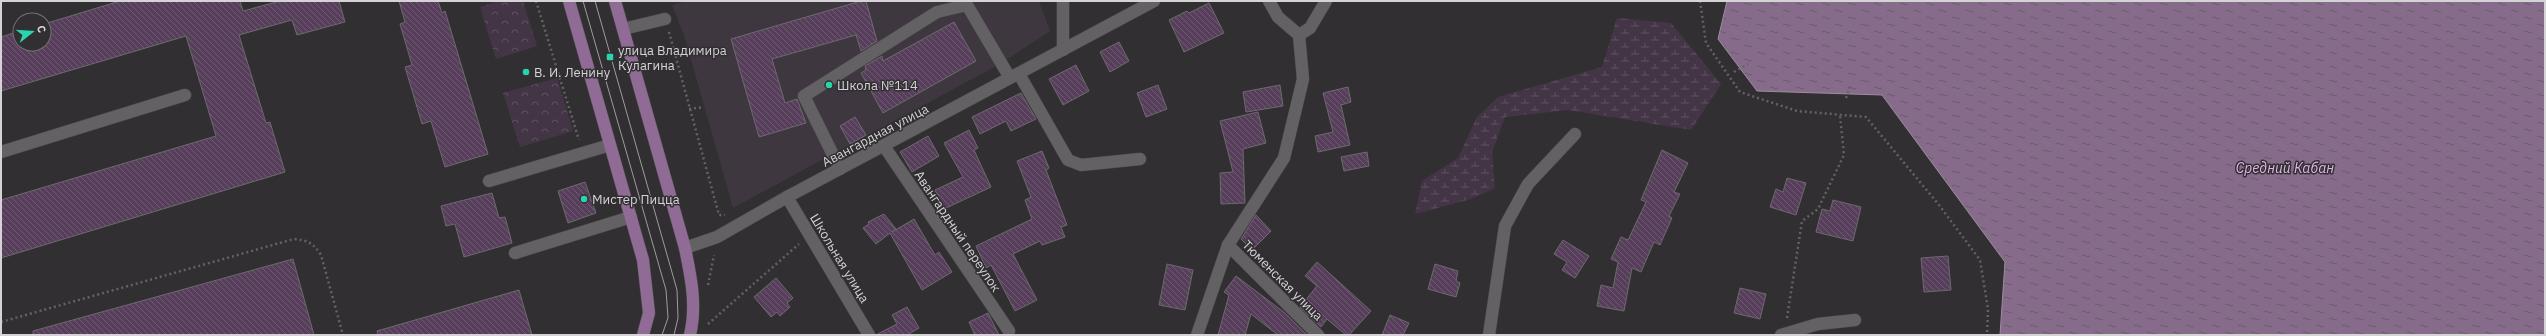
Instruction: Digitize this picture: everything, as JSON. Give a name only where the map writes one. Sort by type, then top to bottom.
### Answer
[{"type":"main road","points":[[569,1],[643,260],[649,313],[643,335]]},
{"type":"main road","points":[[615,1],[685,248],[693,286],[694,320],[690,335]]},
{"type":"street","points":[[1063,1],[1063,50]]},
{"type":"street","name":"Авангардная улица","points":[[685,248],[717,237],[787,197],[1154,1]]},
{"type":"street","points":[[1197,335],[1228,245],[1284,158],[1303,79],[1299,35],[1278,17],[1269,1]]},
{"type":"street","points":[[1299,35],[1310,28],[1326,1]]},
{"type":"street","points":[[840,169],[804,96],[937,12],[967,5],[1068,160],[1081,166],[1140,159]]},
{"type":"street","points":[[623,29],[665,19]]},
{"type":"street","points":[[1,152],[185,95]]},
{"type":"street","points":[[1489,335],[1505,226],[1528,184],[1575,134]]},
{"type":"street","points":[[489,181],[610,145]]},
{"type":"street","name":"Авангардный переулок","points":[[884,146],[1009,331]]},
{"type":"street","name":"Школьная улица","points":[[787,197],[869,335]]},
{"type":"street","points":[[515,253],[631,217]]},
{"type":"street","name":"Тюменская улица","points":[[1228,245],[1318,335]]},
{"type":"street","points":[[1783,334],[1818,324],[1855,320]]},
{"type":"path","points":[[536,1],[583,153]]},
{"type":"path","points":[[1700,1],[1706,43],[1740,92],[1796,111],[1866,117],[1940,205],[1980,260],[1988,309],[1987,335]]},
{"type":"path","points":[[665,19],[719,215]]},
{"type":"path","points":[[1734,72],[1748,64]]},
{"type":"path","points":[[1846,98],[1850,86]]},
{"type":"path","points":[[689,109],[704,106]]},
{"type":"path","points":[[1783,334],[1802,221],[1818,209],[1844,155],[1840,115]]},
{"type":"path","points":[[701,329],[810,235]]},
{"type":"path","points":[[1,322],[294,239],[304,240],[314,244],[321,255],[343,335]]},
{"type":"shaded area","name":"Школа №114","points":[[688,1],[1039,1],[1050,31],[1000,64],[733,208],[685,38],[672,5]]},
{"type":"green space","points":[[499,1],[523,1],[537,46],[496,59],[480,7]]},
{"type":"green space","points":[[1617,18],[1671,23],[1721,84],[1691,130],[1568,110],[1505,117],[1492,152],[1495,188],[1471,199],[1415,214],[1422,181],[1458,158],[1477,117],[1498,97],[1602,67]]},
{"type":"green space","points":[[557,78],[573,131],[520,147],[503,93]]},
{"type":"water","name":"Средний Кабан","points":[[1727,1],[2545,1],[2545,335],[2000,335],[2005,262],[1882,95],[1757,91],[1718,39]]},
{"type":"building","points":[[120,1],[240,1],[243,11],[280,1],[339,1],[345,22],[297,35],[292,20],[239,35],[266,123],[270,122],[285,172],[1,258],[1,200],[216,136],[186,36],[1,91],[1,37],[12,34],[12,52],[52,52],[52,22]]},
{"type":"building","points":[[399,1],[438,1],[442,13],[445,11],[488,154],[445,167],[431,121],[422,124],[405,67],[412,65],[400,24],[405,22]]},
{"type":"building","points":[[861,1],[866,1],[877,41],[861,51],[856,35],[772,59],[785,103],[797,99],[806,123],[759,137],[731,39]]},
{"type":"building","points":[[1209,3],[1224,33],[1184,52],[1169,20],[1187,11],[1189,13]]},
{"type":"building","points":[[954,22],[976,61],[883,113],[861,73],[866,70],[865,66],[882,56],[883,61]]},
{"type":"building","points":[[1119,42],[1129,61],[1110,72],[1100,52]]},
{"type":"building","points":[[1076,65],[1089,91],[1063,105],[1049,79]]},
{"type":"building","points":[[1158,85],[1167,109],[1146,117],[1137,93]]},
{"type":"building","points":[[1280,85],[1283,106],[1246,112],[1243,92]]},
{"type":"building","points":[[1348,87],[1351,102],[1341,105],[1350,145],[1318,152],[1315,136],[1333,132],[1323,93]]},
{"type":"building","points":[[1021,93],[1036,119],[1011,131],[1006,121],[980,134],[972,117]]},
{"type":"building","points":[[1258,112],[1266,143],[1243,149],[1245,203],[1221,204],[1220,173],[1233,172],[1220,121]]},
{"type":"building","points":[[855,117],[866,135],[850,144],[840,126]]},
{"type":"building","points":[[969,130],[978,148],[974,150],[991,187],[944,209],[935,190],[963,177],[944,143]]},
{"type":"building","points":[[928,136],[939,156],[912,172],[900,152]]},
{"type":"building","points":[[1662,150],[1688,163],[1674,192],[1680,194],[1669,216],[1672,218],[1660,245],[1654,242],[1641,272],[1632,268],[1624,311],[1597,306],[1601,285],[1613,288],[1618,262],[1611,259],[1621,237],[1628,240],[1646,202],[1641,200]]},
{"type":"building","points":[[1042,151],[1049,168],[1046,170],[1067,225],[1061,227],[1065,237],[1042,245],[1040,241],[1013,254],[1037,300],[1015,311],[991,265],[986,268],[976,246],[1032,219],[1025,200],[1031,197],[1017,161]]},
{"type":"building","points":[[1367,152],[1369,166],[1344,171],[1341,157]]},
{"type":"building","points":[[1787,178],[1806,183],[1796,215],[1770,207],[1776,189],[1783,192]]},
{"type":"building","points":[[585,182],[596,213],[568,223],[558,191]]},
{"type":"building","points":[[492,193],[499,218],[505,217],[512,243],[464,257],[455,224],[446,226],[441,206]]},
{"type":"building","points":[[1833,200],[1861,207],[1853,241],[1816,232],[1822,209],[1830,211]]},
{"type":"building","points":[[884,214],[896,229],[892,232],[914,219],[935,255],[939,252],[952,272],[922,290],[890,233],[876,244],[863,228],[869,224],[868,222]]},
{"type":"building","points":[[1256,215],[1271,231],[1252,250],[1241,239]]},
{"type":"building","points":[[1563,240],[1589,256],[1575,278],[1562,270],[1567,262],[1554,254]]},
{"type":"building","points":[[1948,256],[1951,290],[1924,292],[1921,258]]},
{"type":"building","points":[[293,259],[314,335],[33,335],[33,331]]},
{"type":"building","points":[[1317,262],[1371,311],[1349,335],[1346,335],[1327,319],[1321,327],[1300,307],[1317,286],[1305,276]]},
{"type":"building","points":[[1167,264],[1193,270],[1185,310],[1159,305]]},
{"type":"building","points":[[1435,264],[1458,271],[1456,281],[1460,283],[1456,297],[1428,289]]},
{"type":"building","points":[[1236,276],[1285,313],[1307,335],[1278,335],[1251,314],[1245,335],[1218,335],[1229,295],[1224,292]]},
{"type":"building","points":[[776,278],[793,298],[787,303],[790,307],[780,316],[777,312],[771,317],[754,297]]},
{"type":"building","points":[[1740,288],[1766,294],[1760,319],[1734,313]]},
{"type":"building","points":[[519,290],[532,335],[378,335],[377,331]]},
{"type":"building","points":[[907,307],[919,328],[907,335],[876,335],[897,324],[892,315]]},
{"type":"building","points":[[988,313],[999,335],[975,335],[969,322]]},
{"type":"building","points":[[1390,315],[1409,323],[1403,335],[1382,335]]},
{"type":"tram line","points":[[583,1],[666,290],[668,318],[662,335]]},
{"type":"tram line","points":[[595,1],[677,290],[678,318],[674,335]]},
{"type":"place","name":"улица Владимира Кулагина","points":[[610,57]]},
{"type":"place","name":"В. И. Ленину","points":[[526,72]]},
{"type":"place","name":"Школа №114","points":[[829,85]]},
{"type":"place","name":"Мистер Пицца","points":[[584,199]]}]
